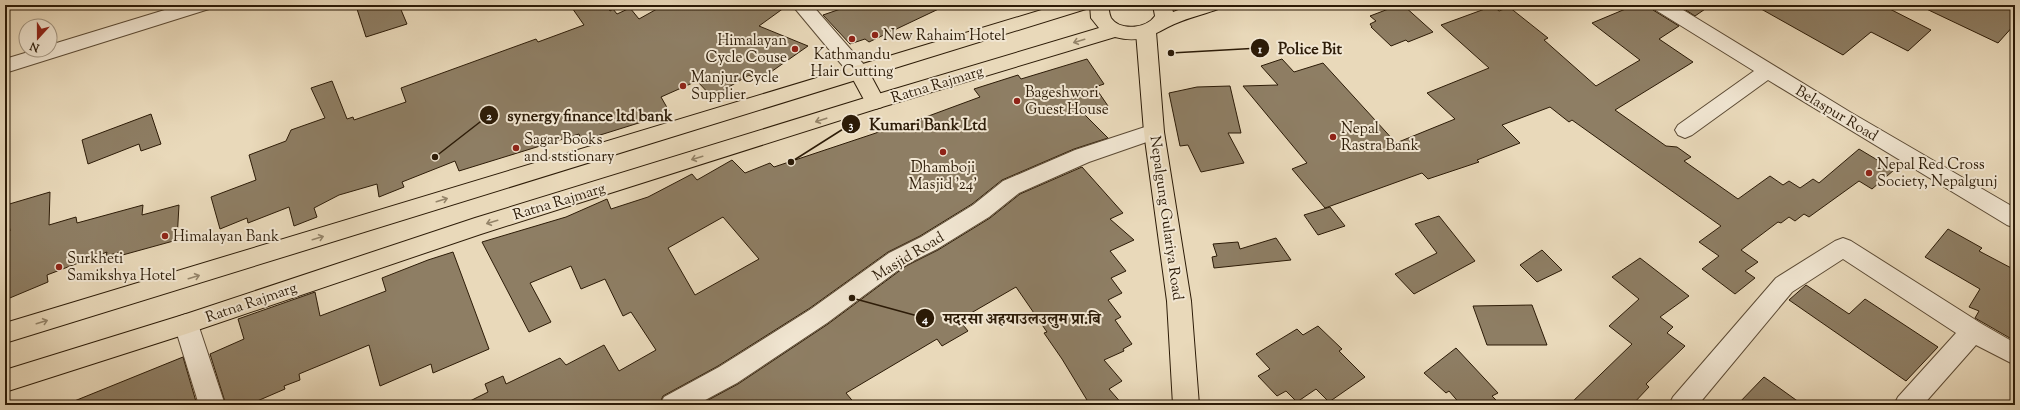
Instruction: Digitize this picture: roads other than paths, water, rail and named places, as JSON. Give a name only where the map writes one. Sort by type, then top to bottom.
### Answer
[{"type":"main road","points":[[5,333],[1079,5]]},
{"type":"main road","name":"Ratna Rajmarg","points":[[1099,5],[1098,12],[1101,20],[1116,30],[1126,33],[1156,20],[1211,5]]},
{"type":"main road","name":"Nepalgung Gulariya Road","points":[[1156,20],[1154,132],[1179,301],[1186,405]]},
{"type":"main road","name":"Ratna Rajmarg","points":[[5,381],[186,324],[475,227],[875,102],[1116,30]]},
{"type":"main road","points":[[859,72],[875,102]]},
{"type":"street","points":[[5,66],[202,5]]},
{"type":"street","points":[[801,5],[815,19],[859,72]]},
{"type":"street","name":"Belaspur Road","points":[[1661,5],[1769,70],[1843,117],[2015,219]]},
{"type":"street","points":[[1685,130],[1769,70]]},
{"type":"street","name":"Masjid Road","points":[[673,405],[728,375],[819,316],[897,259],[942,235],[981,211],[1011,187],[1082,156],[1154,132]]},
{"type":"street","points":[[1682,405],[1784,285],[1843,246],[1972,331],[2015,355]]},
{"type":"street","points":[[186,324],[212,405]]},
{"type":"street","points":[[1907,405],[1972,331]]},
{"type":"place","name":"New Rahaim Hotel","points":[[875,35]]},
{"type":"place","name":"Kathmandu Hair Cutting","points":[[852,39]]},
{"type":"place","name":"Himalayan Cycle Couse","points":[[795,49]]},
{"type":"place","name":"Police Bit","points":[[1171,53]]},
{"type":"place","name":"Manjur Cycle Supplier","points":[[683,86]]},
{"type":"place","name":"Bageshwori Guest House","points":[[1017,101]]},
{"type":"place","name":"Nepal Rastra Bank","points":[[1333,137]]},
{"type":"place","name":"Sagar Books and ststionary","points":[[516,148]]},
{"type":"place","name":"Dhamboji Masjid '24'","points":[[943,152]]},
{"type":"place","name":"synergy finance ltd bank","points":[[435,157]]},
{"type":"place","name":"Kumari Bank Ltd","points":[[791,162]]},
{"type":"place","name":"Nepal Red Cross Society, Nepalgunj","points":[[1869,173]]},
{"type":"place","name":"Himalayan Bank","points":[[165,236]]},
{"type":"place","name":"Surkheti Samikshya Hotel","points":[[59,267]]},
{"type":"place","name":"मदरसा अहयाउलउलुम प्रा.बि","points":[[852,298]]}]
